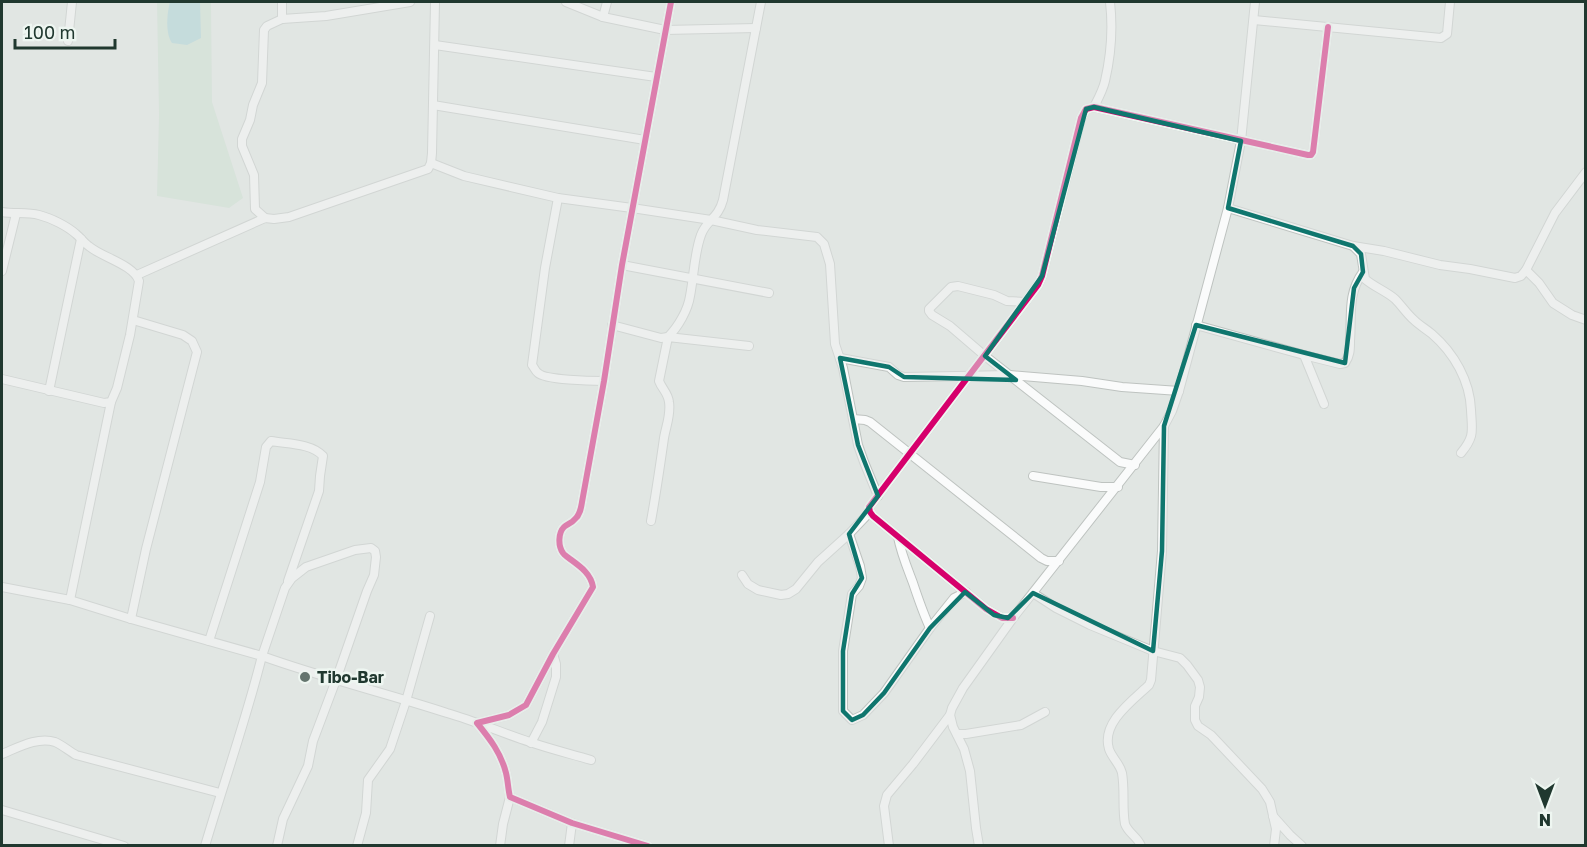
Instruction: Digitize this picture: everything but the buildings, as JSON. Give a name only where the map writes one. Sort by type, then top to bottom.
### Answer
[{"type":"street","points":[[68,41],[72,2]]},
{"type":"street","points":[[282,2],[282,19]]},
{"type":"street","points":[[265,218],[255,209],[254,175],[242,146],[242,139],[262,83],[264,30],[267,26],[282,19],[326,16],[410,2]]},
{"type":"street","points":[[137,275],[265,218],[300,214],[428,169],[431,163],[435,2]]},
{"type":"street","points":[[566,2],[603,17],[665,30],[756,28]]},
{"type":"street","points":[[603,17],[607,2]]},
{"type":"street","points":[[477,723],[509,715],[526,705],[593,587],[588,574],[563,553],[559,537],[562,529],[574,521],[579,514],[582,502],[632,208],[671,2]]},
{"type":"street","points":[[651,521],[664,436],[669,419],[667,392],[661,387],[659,381],[668,337],[676,329],[690,299],[700,237],[705,226],[718,214],[723,200],[761,2]]},
{"type":"street","points":[[1094,107],[1105,83],[1113,23],[1110,2]]},
{"type":"street","points":[[891,844],[886,830],[884,806],[887,795],[950,715],[963,688],[1013,618],[1135,465],[1164,426],[1172,411],[1228,208],[1240,141],[1255,2]]},
{"type":"street","points":[[1254,20],[1441,38],[1447,34],[1450,2]]},
{"type":"street","points":[[1013,618],[994,615],[898,537],[870,512],[869,507],[1038,285],[1080,118],[1086,109],[1094,107],[1311,155],[1328,27]]},
{"type":"street","points":[[435,45],[656,77]]},
{"type":"street","points":[[433,105],[645,140]]},
{"type":"street","points":[[431,163],[464,176],[558,198],[711,220],[757,230],[817,237],[821,240],[830,264],[835,344],[864,462],[878,496]]},
{"type":"street","points":[[1228,208],[1353,246],[1515,278],[1521,276],[1526,270],[1555,213],[1586,172]]},
{"type":"street","points":[[558,198],[545,267],[532,365],[538,373],[545,376],[604,381]]},
{"type":"street","points":[[2,212],[38,215],[64,226],[74,232],[90,248],[137,275],[139,281],[133,320],[117,388],[111,402],[70,600]]},
{"type":"street","points":[[2,271],[16,214]]},
{"type":"street","points":[[49,391],[81,239]]},
{"type":"street","points":[[1353,246],[1361,254],[1365,279],[1395,299],[1411,318],[1445,346],[1461,372],[1471,399],[1472,432],[1471,440],[1461,453]]},
{"type":"street","points":[[622,265],[769,293]]},
{"type":"street","points":[[1526,270],[1539,283],[1552,303],[1586,320]]},
{"type":"street","points":[[1196,325],[1304,355],[1340,364],[1345,363],[1350,351],[1351,303],[1356,281],[1363,272]]},
{"type":"street","points":[[1025,302],[1007,301],[994,295],[958,286],[951,287],[929,309],[930,313],[950,326],[1120,462],[1135,465]]},
{"type":"street","points":[[131,619],[146,549],[197,352],[192,341],[183,334],[133,320]]},
{"type":"street","points":[[612,325],[661,338],[749,346]]},
{"type":"street","points":[[1304,355],[1324,404]]},
{"type":"street","points":[[840,358],[889,367],[904,377],[1010,375],[1179,391]]},
{"type":"street","points":[[2,379],[104,403],[111,402]]},
{"type":"street","points":[[853,419],[870,422],[1041,558],[1047,561],[1059,561]]},
{"type":"street","points":[[1141,846],[1125,825],[1122,772],[1111,755],[1107,741],[1111,726],[1151,680],[1162,551],[1164,426]]},
{"type":"street","points":[[205,846],[251,699],[262,656],[319,491],[323,456],[320,452],[309,447],[271,441],[266,447],[260,482],[209,641]]},
{"type":"street","points":[[1033,476],[1101,487],[1118,487]]},
{"type":"street","points":[[742,575],[748,584],[758,590],[781,595],[788,594],[796,589],[818,562],[870,512]]},
{"type":"street","points":[[849,534],[862,578],[852,594],[843,651],[843,711],[852,720],[863,716],[884,693],[954,598],[966,592]]},
{"type":"street","points":[[898,537],[902,557],[930,628]]},
{"type":"street","points":[[276,846],[283,819],[308,766],[313,741],[374,575],[375,551],[370,548],[355,550],[306,567],[292,578],[285,588]]},
{"type":"street","points":[[2,587],[70,600],[262,656],[477,723],[531,743],[591,760]]},
{"type":"street","points":[[1033,593],[1081,620],[1153,651],[1180,658],[1198,680],[1200,687],[1195,706],[1195,720],[1198,726],[1211,735],[1262,789],[1270,802],[1276,830],[1274,846]]},
{"type":"street","points":[[357,846],[366,813],[368,780],[390,749],[430,616]]},
{"type":"street","points":[[531,743],[542,722],[556,677],[553,654]]},
{"type":"street","points":[[957,734],[1021,725],[1045,712]]},
{"type":"street","points":[[950,715],[970,771],[979,846]]},
{"type":"street","points":[[477,723],[500,755],[507,776],[510,797],[500,846]]},
{"type":"street","points":[[2,754],[39,741],[50,741],[76,755],[220,793]]},
{"type":"street","points":[[510,797],[572,823],[648,846]]},
{"type":"street","points":[[2,810],[124,846]]},
{"type":"street","points":[[1272,815],[1302,846]]},
{"type":"street","points":[[569,846],[572,823]]},
{"type":"highlighted area","points":[[1094,107],[1241,141],[1228,208],[1353,246],[1361,254],[1363,272],[1354,288],[1345,363],[1196,325],[1164,426],[1162,551],[1153,651],[1033,593],[1008,618],[994,615],[965,592],[930,628],[884,693],[863,715],[852,720],[843,711],[843,651],[852,594],[862,578],[849,534],[878,496],[858,445],[840,358],[889,367],[904,377],[1016,380],[985,356],[1042,276],[1086,109]]},
{"type":"green space","points":[[157,2],[211,2],[212,102],[243,198],[229,208],[157,196],[159,115]]},
{"type":"water","points":[[170,2],[200,2],[201,38],[187,45],[172,43],[167,17]]},
{"type":"cycle path","points":[[648,846],[572,823],[510,797],[501,759],[477,723],[509,715],[526,705],[593,587],[585,571],[563,554],[559,540],[562,530],[578,516],[581,507],[622,265],[671,2]]},
{"type":"cycle path","points":[[1013,618],[1002,618],[986,609],[873,516],[869,507],[1038,285],[1081,118],[1086,109],[1094,107],[1311,155],[1328,27]]},
{"type":"place","name":"Tibo-Bar","points":[[305,677]]}]
